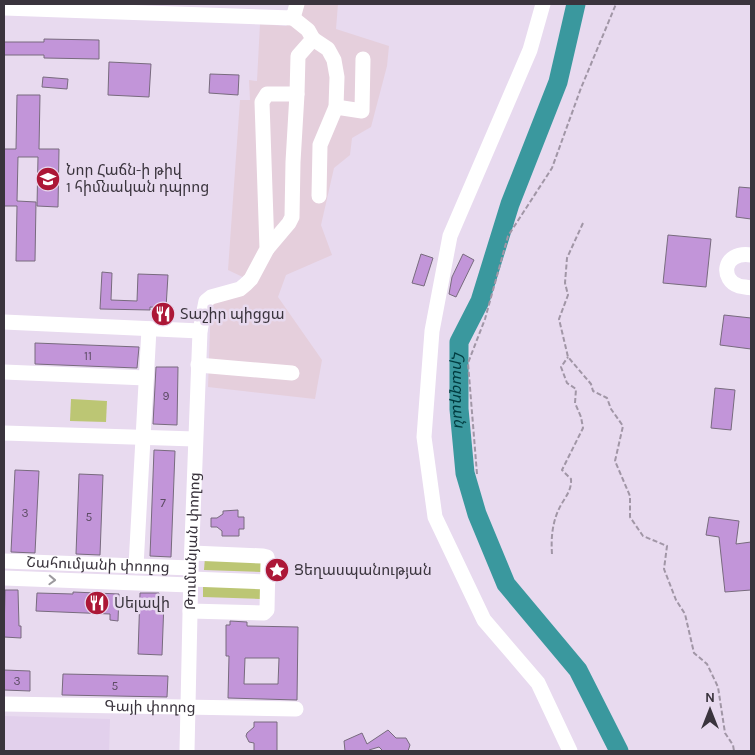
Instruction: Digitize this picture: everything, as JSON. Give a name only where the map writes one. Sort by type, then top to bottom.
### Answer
[{"type":"street","points":[[543,4],[530,50],[450,236],[432,331],[424,437],[435,517],[484,620],[538,683],[570,751]]},
{"type":"street","points":[[4,8],[295,11],[312,39],[328,49],[334,60],[337,77],[336,107],[320,145],[318,196]]},
{"type":"street","points":[[267,249],[292,217],[298,56],[312,39]]},
{"type":"street","points":[[336,107],[362,111],[363,59]]},
{"type":"street","points":[[267,249],[262,102],[267,94],[297,94]]},
{"type":"street","points":[[265,162],[293,162]]},
{"type":"street","points":[[266,189],[292,188]]},
{"type":"street","name":"Թումանյան փողոց","points":[[188,751],[191,571],[200,331],[206,301],[211,297],[240,289],[246,284],[251,279],[267,249]]},
{"type":"street","points":[[751,255],[742,254],[734,256],[728,264],[727,270],[728,276],[734,284],[751,288]]},
{"type":"street","points":[[4,322],[200,331]]},
{"type":"street","points":[[136,566],[149,328]]},
{"type":"street","points":[[198,364],[292,372]]},
{"type":"street","points":[[4,372],[146,378]]},
{"type":"street","points":[[4,432],[195,439]]},
{"type":"street","points":[[190,611],[264,614],[267,610],[268,561],[263,556],[191,571]]},
{"type":"street","name":"Շահումյանի փողոց","points":[[4,561],[136,566],[191,571]]},
{"type":"street","points":[[191,571],[268,582]]},
{"type":"street","name":"Շահումյանի փողոց","points":[[4,578],[191,571]]},
{"type":"street","name":"Գայի փողոց","points":[[4,704],[296,709]]},
{"type":"path","points":[[477,474],[468,363],[485,319],[508,236],[552,168],[580,88],[616,4]]},
{"type":"path","points":[[583,223],[567,258],[565,283],[568,295],[559,319],[568,357],[591,384],[593,390],[607,398],[611,410],[623,426],[616,461],[630,496],[630,517],[643,536],[666,546],[664,569],[676,600],[685,614],[694,653],[707,664],[718,687],[725,733],[733,745],[734,751]]},
{"type":"path","points":[[552,554],[551,537],[558,512],[572,488],[571,479],[562,470],[583,428],[575,403],[576,389],[567,382],[561,367],[568,357]]},
{"type":"shaded area","points":[[304,4],[338,4],[336,29],[389,46],[387,66],[371,127],[352,138],[350,155],[334,168],[321,225],[332,255],[286,275],[278,297],[322,360],[315,399],[208,387],[211,301],[251,281],[228,270],[240,100],[250,100],[249,80],[257,81],[260,24],[286,26],[301,12]]},
{"type":"shaded area","points":[[4,716],[110,719],[109,751],[4,751]]},
{"type":"green space","points":[[71,399],[107,401],[106,422],[70,421]]},
{"type":"green space","points":[[205,557],[262,559],[261,572],[204,570]]},
{"type":"green space","points":[[203,584],[260,587],[260,599],[203,597]]},
{"type":"building","points":[[44,39],[99,40],[99,59],[44,58],[44,55],[4,55],[4,42],[44,42]]},
{"type":"building","points":[[109,62],[151,64],[149,97],[108,95]]},
{"type":"building","points":[[210,74],[239,75],[238,95],[209,93]]},
{"type":"building","points":[[43,77],[68,79],[67,89],[42,87]]},
{"type":"building","name":"Նոր Հաճն-ի թիվ 1 հիմնական դպրոց","points":[[17,95],[40,95],[39,149],[59,149],[58,207],[37,206],[38,157],[18,157],[17,201],[36,202],[35,261],[16,261],[17,206],[4,206],[4,149],[16,149]]},
{"type":"building","points":[[739,187],[751,188],[751,219],[736,217]]},
{"type":"building","points":[[668,235],[711,239],[706,287],[663,283]]},
{"type":"building","points":[[421,254],[433,258],[424,286],[412,283]]},
{"type":"building","points":[[463,254],[474,260],[456,297],[449,294],[452,277]]},
{"type":"building","points":[[102,272],[112,273],[111,300],[137,301],[138,274],[168,275],[166,308],[150,307],[150,310],[100,309]]},
{"type":"building","points":[[724,315],[751,318],[751,349],[720,345]]},
{"type":"building","points":[[35,343],[139,347],[137,368],[35,364]]},
{"type":"building","points":[[156,367],[178,367],[177,425],[153,424]]},
{"type":"building","points":[[715,388],[735,390],[731,430],[711,428]]},
{"type":"building","points":[[154,450],[175,451],[171,557],[150,556]]},
{"type":"building","points":[[15,470],[39,471],[35,553],[11,552]]},
{"type":"building","points":[[79,474],[103,475],[100,555],[76,554]]},
{"type":"building","points":[[238,510],[238,517],[244,517],[244,529],[239,529],[239,536],[222,536],[222,531],[217,527],[211,527],[211,518],[217,518],[223,514],[223,511]]},
{"type":"building","points":[[709,517],[739,521],[736,544],[751,542],[751,590],[725,592],[719,537],[706,535]]},
{"type":"building","points":[[5,590],[18,590],[21,638],[4,637]]},
{"type":"building","points":[[73,592],[119,594],[118,621],[110,620],[110,614],[36,611],[37,593],[73,594]]},
{"type":"building","points":[[140,593],[159,593],[159,601],[164,601],[162,655],[138,654]]},
{"type":"building","points":[[230,621],[247,622],[247,626],[298,627],[297,700],[228,698],[229,656],[226,656],[226,625],[230,625]],"holes":[[[245,658],[279,658],[278,684],[244,684]]]},
{"type":"building","points":[[4,670],[30,671],[30,691],[4,690]]},
{"type":"building","points":[[63,674],[168,676],[167,697],[62,695]]},
{"type":"building","points":[[254,722],[277,722],[277,751],[254,751],[254,743],[249,742],[246,736],[254,727]]},
{"type":"building","points":[[388,730],[396,738],[406,738],[410,745],[408,751],[383,751],[379,747],[369,751],[345,751],[344,741],[362,733],[367,744]]},
{"type":"waterway","name":"Հրազդան","points":[[576,4],[558,82],[510,204],[480,301],[459,342],[459,409],[465,473],[477,514],[506,584],[578,670],[619,751]]},
{"type":"place","name":"Նոր Հաճն-ի թիվ 1 հիմնական դպրոց","points":[[48,179]]},
{"type":"place","name":"Տաշիր պիցցա","points":[[163,314]]},
{"type":"place","name":"Ցեղասպանության","points":[[277,570]]},
{"type":"place","name":"Սելավի","points":[[97,603]]}]
